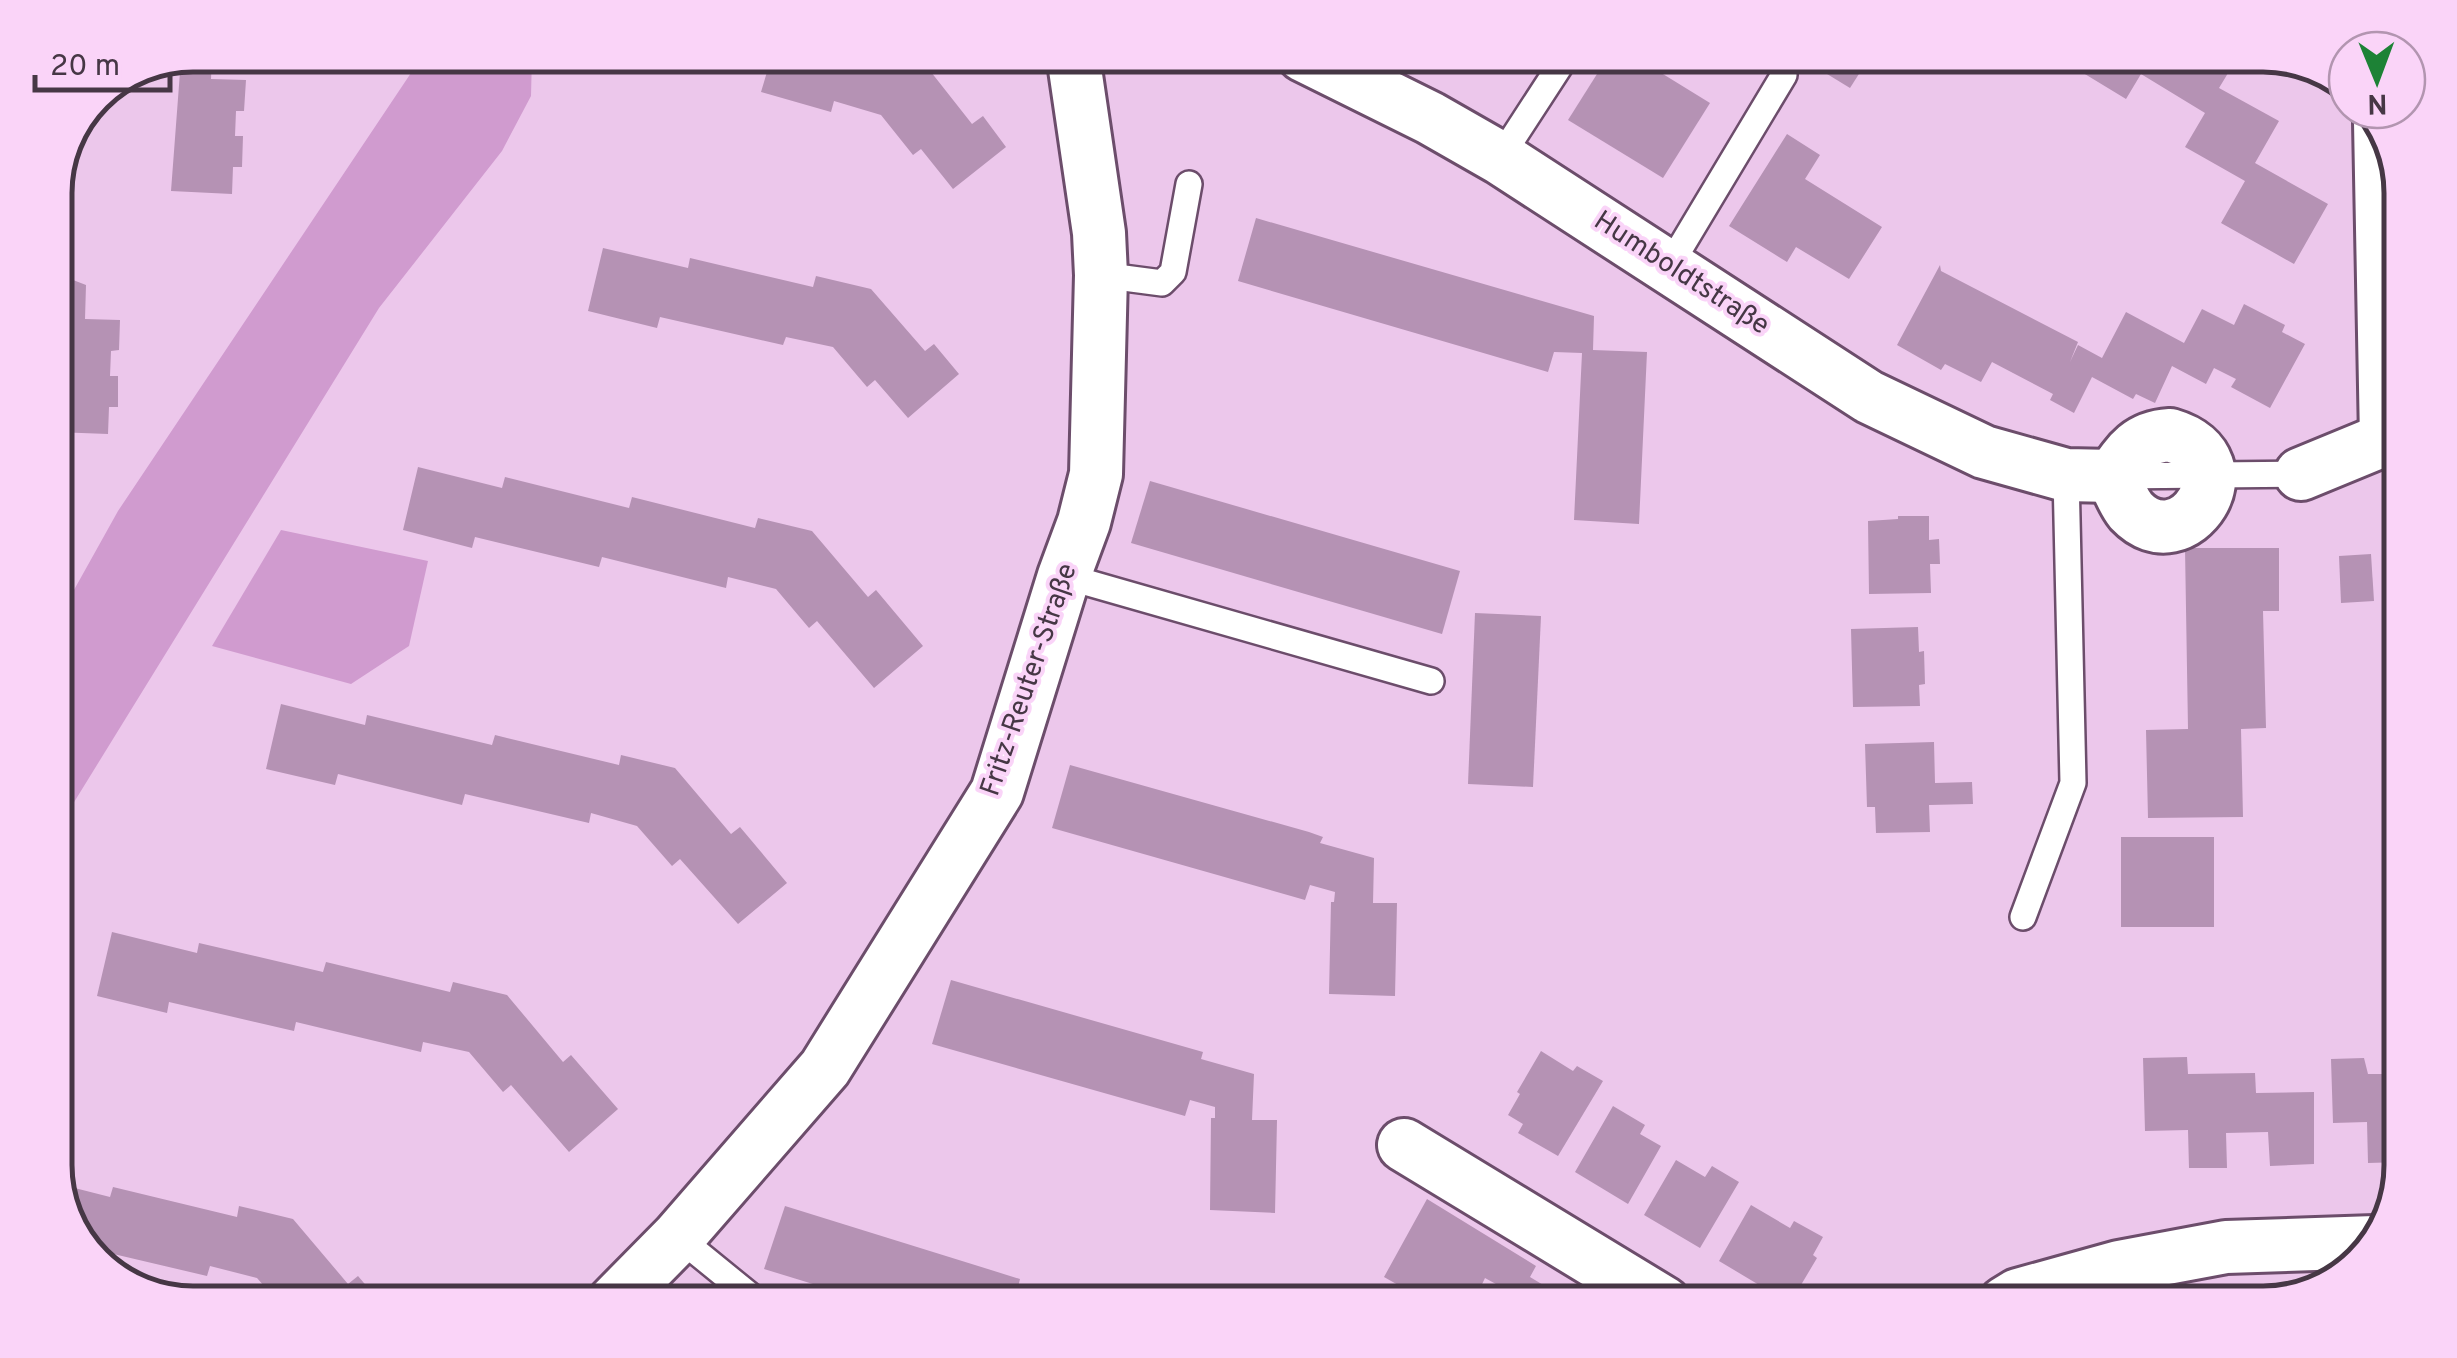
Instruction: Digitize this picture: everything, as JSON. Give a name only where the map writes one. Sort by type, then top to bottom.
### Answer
[{"type":"street","name":"Fritz-Reuter-Straße","points":[[630,1286],[678,1237],[824,1068],[997,792],[1096,474],[1099,233],[1075,72]]},
{"type":"street","name":"Humboldtstraße","points":[[1337,72],[1500,158],[1869,397],[1984,452],[2089,475]]},
{"type":"street","points":[[2382,171],[2384,213]]},
{"type":"street","points":[[2089,475],[2141,441],[2170,435],[2196,448],[2210,476]]},
{"type":"street","points":[[2301,474],[2384,445]]},
{"type":"street","points":[[1404,1145],[1636,1286]]},
{"type":"street","points":[[2069,1286],[2119,1268],[2226,1247],[2355,1243]]},
{"type":"lane","points":[[1500,158],[1556,72]]},
{"type":"lane","points":[[1670,265],[1784,75]]},
{"type":"lane","points":[[1101,275],[1162,283],[1173,272],[1189,184]]},
{"type":"lane","points":[[2210,476],[2301,474]]},
{"type":"lane","points":[[2023,917],[2073,783],[2089,475]]},
{"type":"lane","points":[[1064,576],[1431,681]]},
{"type":"lane","points":[[678,1237],[738,1286]]},
{"type":"shaded area","points":[[412,72],[532,72],[531,96],[502,151],[379,308],[73,804],[73,592],[118,511]]},
{"type":"shaded area","points":[[281,530],[428,561],[409,646],[351,684],[212,646]]},
{"type":"building","points":[[211,72],[211,79],[246,80],[244,111],[236,111],[235,136],[243,136],[242,167],[233,167],[232,194],[171,191],[180,74]]},
{"type":"building","points":[[767,72],[931,72],[972,124],[983,116],[1006,147],[953,189],[921,149],[913,155],[881,115],[834,101],[831,112],[761,92]]},
{"type":"building","points":[[1598,72],[1660,72],[1710,103],[1663,178],[1568,120]]},
{"type":"building","points":[[1824,72],[1860,72],[1850,88]]},
{"type":"building","points":[[2082,72],[2229,72],[2219,88],[2279,121],[2255,163],[2328,204],[2294,264],[2221,223],[2245,181],[2185,147],[2205,113],[2141,74],[2126,99]]},
{"type":"building","points":[[1787,134],[1820,155],[1805,179],[1882,227],[1849,279],[1796,247],[1787,262],[1729,226]]},
{"type":"building","points":[[1256,218],[1594,316],[1593,350],[1647,352],[1639,524],[1574,520],[1582,353],[1554,352],[1548,372],[1238,281]]},
{"type":"building","points":[[603,248],[688,268],[690,258],[813,287],[816,276],[871,289],[925,351],[934,344],[959,374],[908,418],[875,380],[867,387],[833,347],[786,337],[783,345],[660,317],[657,328],[588,311]]},
{"type":"building","points":[[1940,265],[1941,271],[2078,342],[2070,362],[2078,345],[2102,358],[2126,312],[2184,343],[2202,309],[2234,325],[2244,304],[2285,325],[2282,332],[2305,344],[2270,408],[2231,387],[2236,379],[2214,368],[2206,384],[2172,366],[2155,403],[2136,394],[2133,399],[2092,377],[2074,413],[2050,400],[2053,394],[1992,362],[1981,382],[1945,364],[1941,370],[1897,345]]},
{"type":"building","points":[[73,280],[86,285],[85,319],[120,320],[119,350],[111,351],[110,376],[118,376],[118,407],[109,407],[108,434],[73,433]]},
{"type":"building","points":[[418,467],[502,488],[505,477],[629,508],[632,497],[755,528],[758,518],[812,531],[868,597],[876,590],[923,646],[874,688],[817,621],[809,628],[776,589],[728,577],[726,588],[602,557],[599,567],[475,537],[472,548],[403,530]]},
{"type":"building","points":[[1150,481],[1460,571],[1442,634],[1131,543]]},
{"type":"building","points":[[1929,516],[1929,540],[1939,539],[1940,564],[1930,564],[1931,593],[1869,594],[1868,521]]},
{"type":"building","points":[[2185,548],[2279,548],[2279,611],[2263,611],[2266,728],[2241,729],[2243,817],[2148,818],[2146,730],[2188,729]]},
{"type":"building","points":[[2371,554],[2374,601],[2341,603],[2339,556]]},
{"type":"building","points":[[1475,613],[1541,616],[1533,787],[1468,784]]},
{"type":"building","points":[[1918,627],[1919,652],[1924,651],[1925,684],[1919,685],[1920,706],[1853,707],[1851,629]]},
{"type":"building","points":[[281,704],[365,725],[367,715],[492,745],[495,735],[619,765],[621,755],[675,768],[731,834],[740,827],[787,883],[738,924],[680,859],[672,866],[637,826],[591,813],[589,823],[465,794],[462,805],[338,774],[335,785],[266,769]]},
{"type":"building","points":[[1934,742],[1935,783],[1972,782],[1973,804],[1929,805],[1930,832],[1876,833],[1875,807],[1867,807],[1865,744]]},
{"type":"building","points":[[1070,765],[1309,832],[1323,837],[1320,843],[1374,858],[1373,903],[1397,903],[1395,996],[1329,994],[1331,902],[1335,892],[1310,885],[1305,900],[1052,828]]},
{"type":"building","points":[[2121,837],[2214,837],[2214,927],[2121,927]]},
{"type":"building","points":[[112,932],[197,953],[199,943],[323,972],[326,962],[450,992],[453,982],[507,995],[563,1062],[571,1055],[618,1109],[569,1152],[511,1085],[503,1092],[469,1052],[423,1042],[421,1052],[296,1022],[294,1031],[169,1002],[167,1013],[97,996]]},
{"type":"building","points":[[951,980],[1203,1052],[1201,1059],[1254,1074],[1252,1120],[1277,1120],[1275,1213],[1210,1210],[1211,1118],[1215,1118],[1215,1107],[1190,1100],[1185,1116],[932,1044]]},
{"type":"building","points":[[1541,1051],[1573,1071],[1577,1066],[1603,1081],[1558,1156],[1518,1133],[1523,1124],[1508,1115]]},
{"type":"building","points":[[2187,1057],[2188,1074],[2255,1073],[2256,1093],[2314,1092],[2314,1164],[2270,1166],[2268,1132],[2226,1133],[2227,1168],[2189,1168],[2188,1130],[2145,1131],[2143,1058]]},
{"type":"building","points":[[2364,1058],[2368,1074],[2384,1074],[2384,1163],[2368,1163],[2367,1122],[2333,1123],[2331,1059]]},
{"type":"building","points":[[1613,1106],[1645,1125],[1640,1134],[1661,1146],[1628,1204],[1575,1172]]},
{"type":"building","points":[[1676,1160],[1705,1177],[1712,1166],[1739,1182],[1700,1248],[1644,1215]]},
{"type":"building","points":[[113,1187],[237,1217],[239,1206],[293,1219],[348,1284],[358,1276],[367,1286],[264,1286],[257,1278],[210,1266],[207,1276],[113,1254],[93,1232],[75,1188],[110,1197]]},
{"type":"building","points":[[1427,1199],[1536,1266],[1530,1277],[1545,1286],[1500,1286],[1485,1278],[1481,1286],[1400,1286],[1384,1277]]},
{"type":"building","points":[[1751,1205],[1790,1228],[1794,1221],[1823,1237],[1813,1255],[1817,1258],[1800,1286],[1761,1286],[1719,1261]]},
{"type":"building","points":[[785,1206],[1020,1279],[1018,1286],[820,1286],[764,1269]]}]
